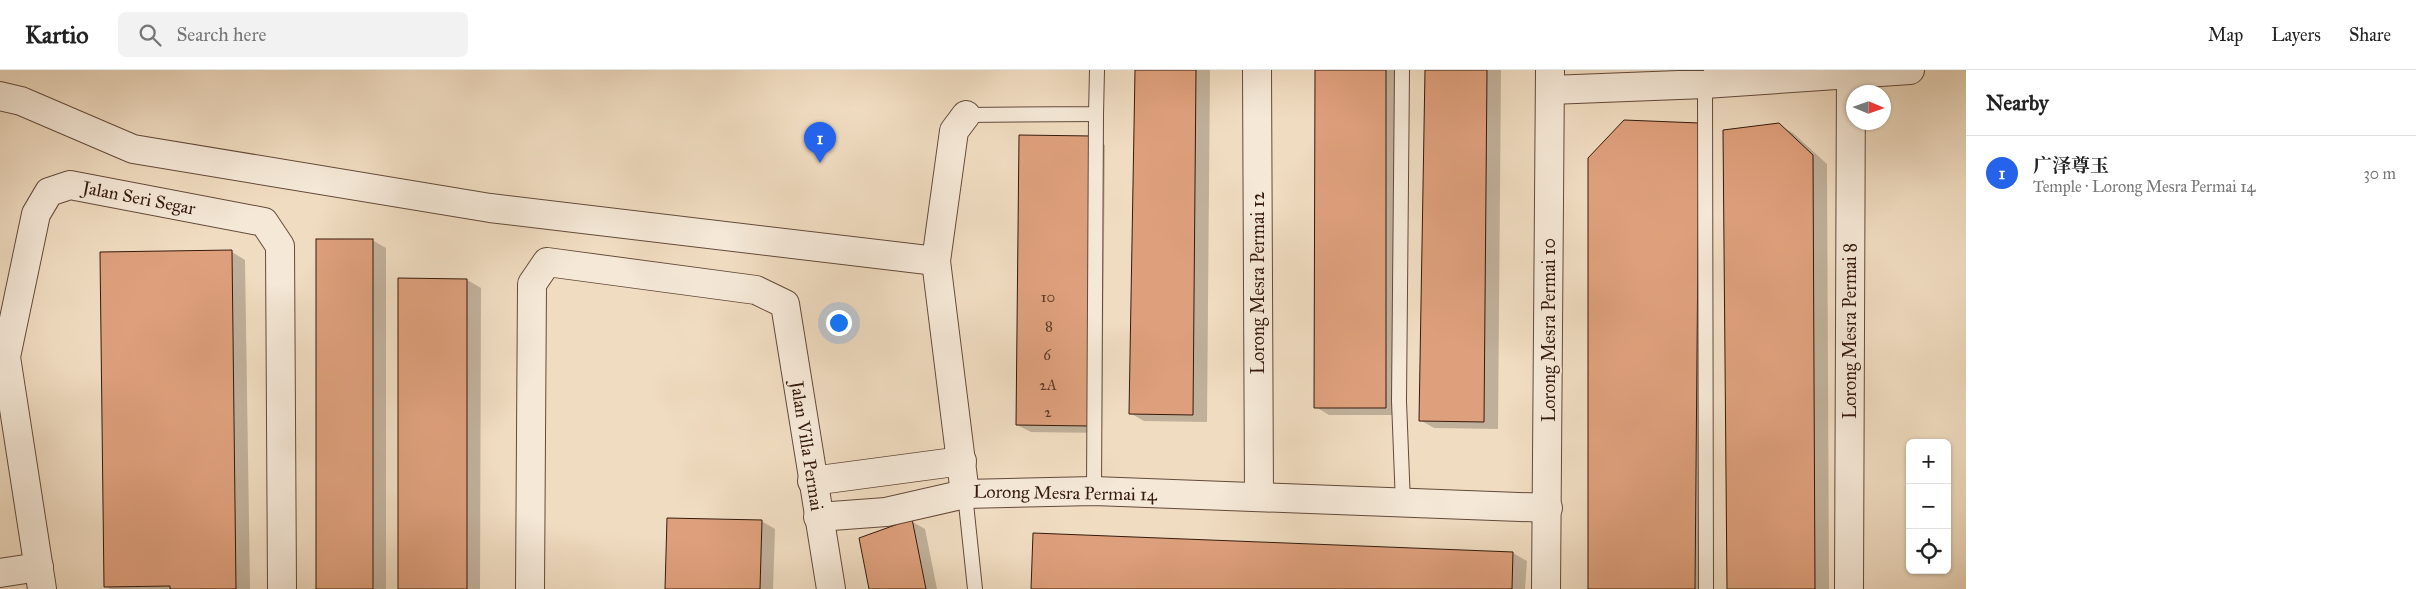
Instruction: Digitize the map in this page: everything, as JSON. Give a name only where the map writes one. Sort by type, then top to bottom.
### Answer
[{"type":"street","name":"Lorong Mesra Permai 12","points":[[1256,70],[1259,497]]},
{"type":"street","points":[[1550,80],[1705,84],[1851,72],[1910,70]]},
{"type":"street","name":"Lorong Mesra Permai 8","points":[[1849,589],[1851,72]]},
{"type":"street","name":"Lorong Mesra Permai 10","points":[[1546,589],[1550,80]]},
{"type":"street","points":[[0,96],[21,102],[133,149],[490,208],[936,261]]},
{"type":"street","name":"Lorong Mesra Permai 14","points":[[966,115],[954,131],[936,261],[965,494],[1094,491],[1548,508]]},
{"type":"street","name":"Jalan Seri Segar","points":[[40,578],[6,357],[36,214],[48,192],[70,185],[264,222],[280,246],[282,589]]},
{"type":"street","name":"Jalan Villa Permai","points":[[530,589],[532,284],[548,262],[756,290],[785,304],[812,481],[831,589]]},
{"type":"street","points":[[812,481],[962,461]]},
{"type":"street","points":[[818,517],[886,512],[965,494]]},
{"type":"street","points":[[0,573],[40,578]]},
{"type":"lane","points":[[1094,491],[1097,70]]},
{"type":"lane","points":[[1402,70],[1399,401],[1403,504]]},
{"type":"lane","points":[[1705,84],[1706,589]]},
{"type":"lane","points":[[966,115],[1096,114]]},
{"type":"lane","points":[[965,494],[975,589]]},
{"type":"building","points":[[1135,70],[1196,70],[1193,415],[1129,414]]},
{"type":"building","points":[[1315,70],[1386,70],[1386,408],[1314,408]]},
{"type":"building","points":[[1425,70],[1487,70],[1484,422],[1419,421]]},
{"type":"building","points":[[1624,120],[1699,123],[1695,589],[1588,589],[1588,158]]},
{"type":"building","points":[[1779,123],[1813,155],[1815,589],[1727,589],[1723,130]]},
{"type":"building","points":[[1019,135],[1092,136],[1089,426],[1016,425]]},
{"type":"building","points":[[316,239],[373,239],[373,589],[316,589]]},
{"type":"building","points":[[232,250],[236,589],[170,589],[170,586],[104,587],[100,252]]},
{"type":"building","points":[[398,278],[467,279],[467,589],[398,589]]},
{"type":"building","points":[[667,518],[762,520],[760,589],[665,589]]},
{"type":"building","points":[[912,519],[926,589],[869,589],[859,538]]},
{"type":"building","points":[[1033,533],[1513,552],[1512,589],[1031,589]]},
{"type":"place","name":"广泽尊玉","points":[[820,163]]}]
